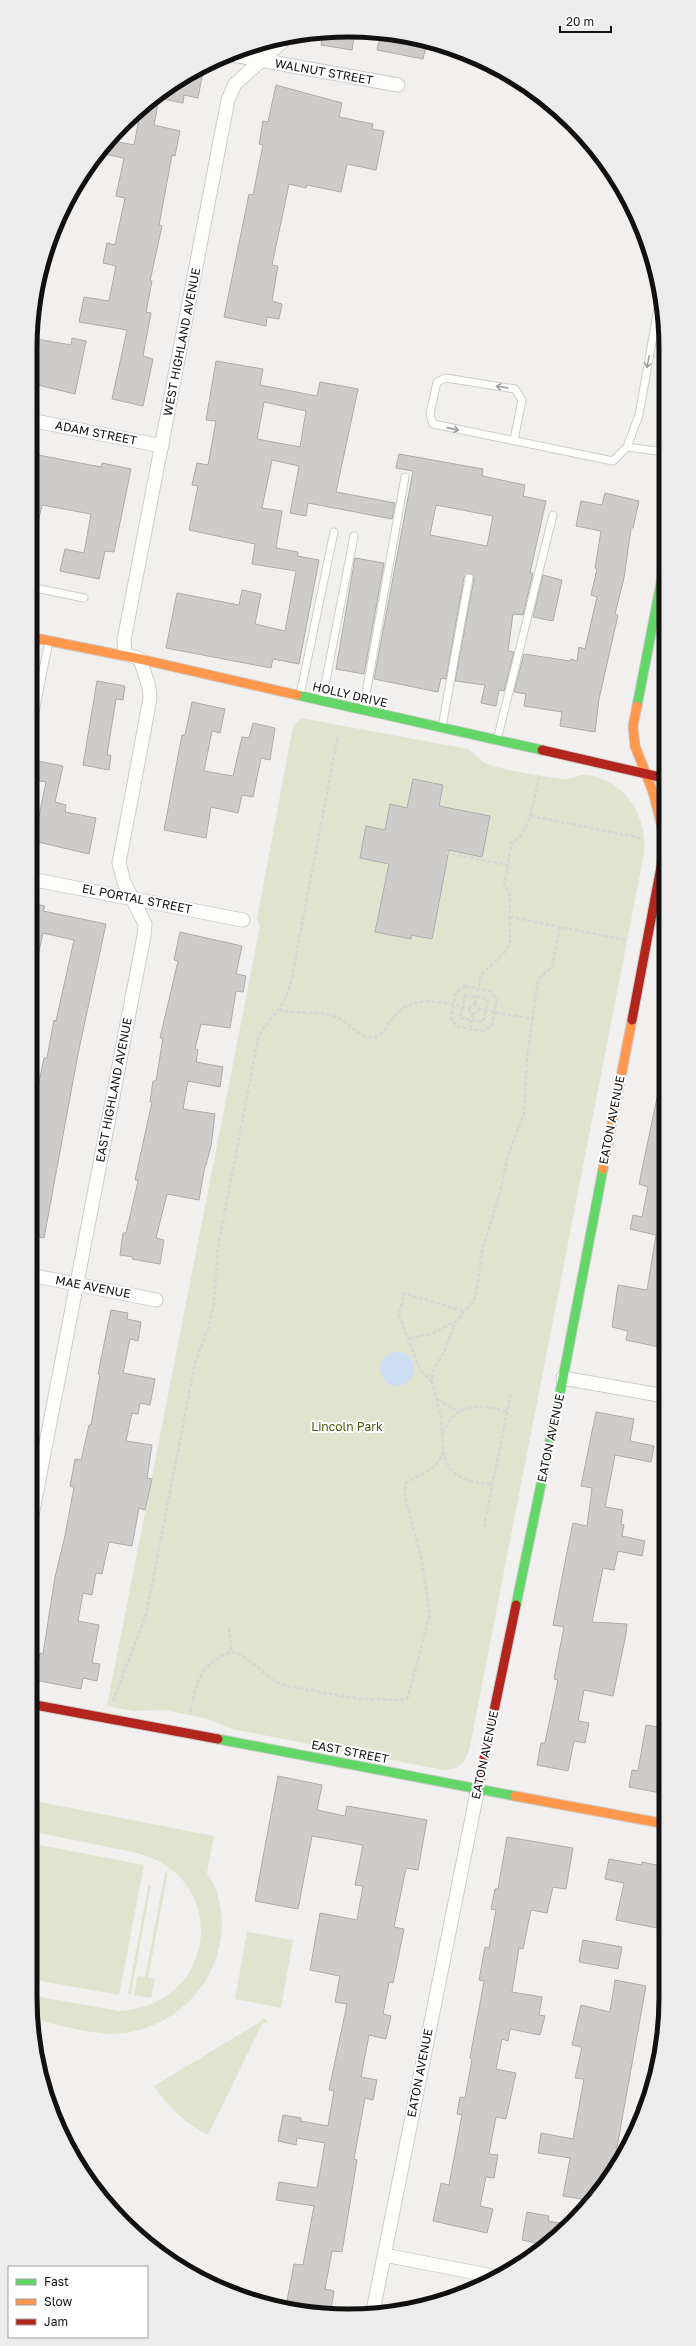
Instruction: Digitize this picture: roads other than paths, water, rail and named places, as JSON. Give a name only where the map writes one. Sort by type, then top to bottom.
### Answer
[{"type":"street","name":"WEST HIGHLAND AVENUE","points":[[140,659],[125,654],[124,640],[228,100],[236,84],[278,45]]},
{"type":"street","name":"WALNUT STREET","points":[[240,57],[398,85]]},
{"type":"street","name":"ADAM STREET","points":[[37,421],[162,446]]},
{"type":"street","name":"EATON AVENUE","points":[[659,593],[633,726],[633,745],[646,774],[659,814]]},
{"type":"street","name":"HOLLY DRIVE","points":[[37,637],[140,659],[659,777]]},
{"type":"street","name":"EAST HIGHLAND AVENUE","points":[[37,1489],[144,936],[145,924],[124,882],[120,863],[150,699],[149,687],[140,659]]},
{"type":"street","name":"EATON AVENUE","points":[[374,2307],[478,1788],[563,1378],[648,925],[659,874]]},
{"type":"street","name":"EL PORTAL STREET","points":[[37,880],[243,920]]},
{"type":"street","name":"MAE AVENUE","points":[[37,1276],[156,1300]]},
{"type":"street","points":[[563,1378],[659,1395]]},
{"type":"street","name":"EAST STREET","points":[[37,1705],[659,1823]]},
{"type":"street","points":[[384,2255],[489,2275]]},
{"type":"lane","points":[[514,440],[522,400],[515,389],[446,378],[437,382],[430,414],[433,424],[487,437],[514,440],[613,462],[627,447],[639,415],[657,315]]},
{"type":"lane","points":[[627,447],[659,451]]},
{"type":"lane","points":[[363,710],[405,477]]},
{"type":"lane","points":[[497,740],[553,515]]},
{"type":"lane","points":[[300,696],[334,532]]},
{"type":"lane","points":[[322,700],[354,536]]},
{"type":"lane","points":[[442,728],[469,578]]},
{"type":"lane","points":[[37,588],[84,598]]},
{"type":"lane","points":[[37,702],[49,640]]},
{"type":"water","points":[[394,1352],[400,1352],[404,1353],[411,1359],[414,1369],[413,1376],[407,1383],[400,1386],[394,1386],[390,1385],[383,1379],[380,1372],[380,1366],[381,1362],[387,1355]]},
{"type":"park label","name":"Lincoln Park","points":[[347,1427]]}]
